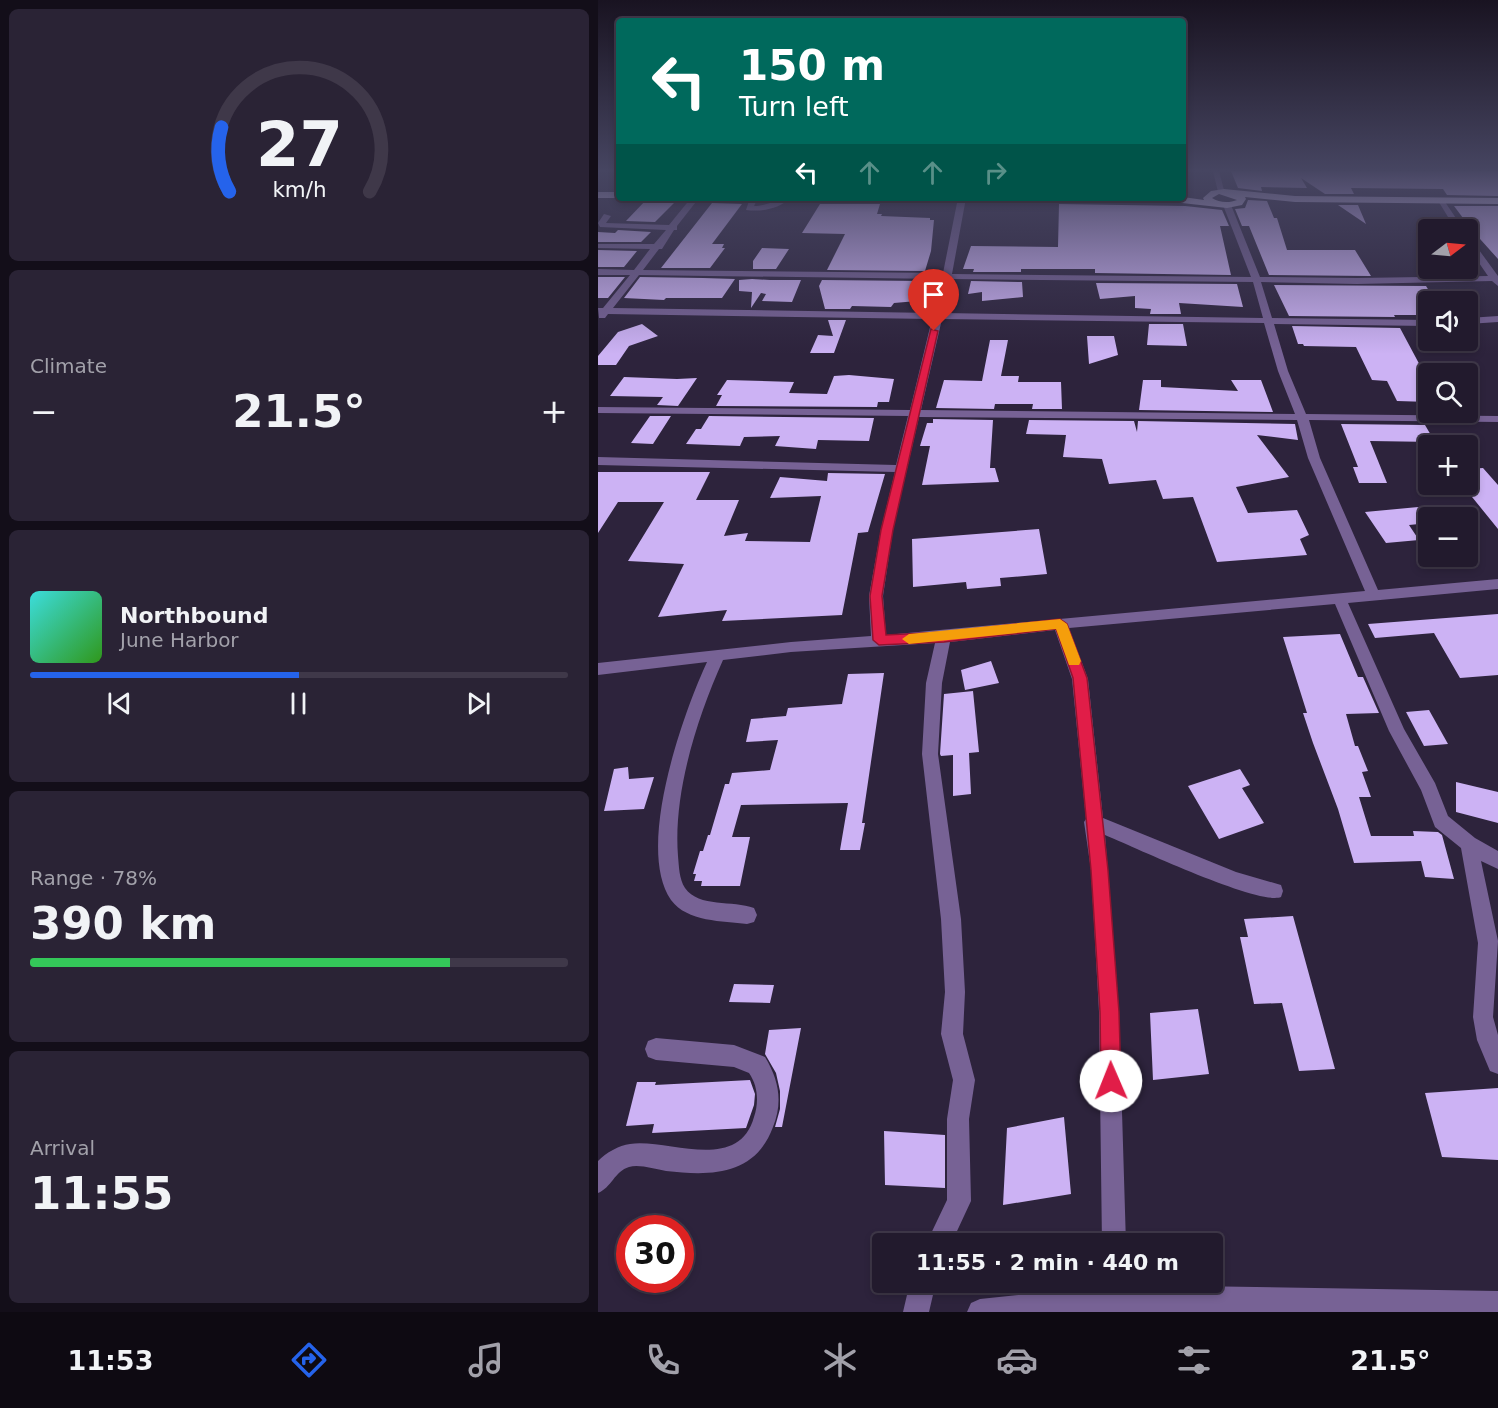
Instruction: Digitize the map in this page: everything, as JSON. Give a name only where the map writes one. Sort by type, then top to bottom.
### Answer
[{"type":"street","points":[[598,321],[602,312],[671,232]]},
{"type":"street","points":[[879,640],[876,596],[901,469],[916,413],[956,232]]},
{"type":"street","points":[[1240,232],[1270,321],[1283,371],[1302,417],[1314,458],[1373,594]]},
{"type":"street","points":[[598,246],[659,247]]},
{"type":"street","points":[[1478,255],[1496,281]]},
{"type":"street","points":[[598,272],[1496,281]]},
{"type":"street","points":[[602,312],[1418,323]]},
{"type":"street","points":[[1478,320],[1498,319]]},
{"type":"street","points":[[598,410],[1498,419]]},
{"type":"street","points":[[598,462],[901,469]]},
{"type":"street","points":[[598,669],[791,647],[944,637],[1060,624],[1340,600],[1373,594],[1498,584]]},
{"type":"street","points":[[1340,600],[1397,731],[1429,788],[1436,813],[1448,829],[1498,861]]},
{"type":"street","points":[[1060,624],[1080,678],[1093,822],[1100,870],[1109,1012],[1114,1233]]},
{"type":"street","points":[[943,1233],[959,1201],[958,1119],[964,1080],[952,1034],[955,992],[952,919],[930,754],[934,683],[944,637]]},
{"type":"street","points":[[716,656],[703,687],[672,788],[667,829],[671,876],[678,894],[694,907],[747,915]]},
{"type":"street","points":[[1093,822],[1235,880],[1274,891]]},
{"type":"street","points":[[1469,844],[1488,943],[1483,1017],[1488,1040],[1498,1063]]},
{"type":"street","points":[[598,1181],[603,1170],[621,1158],[631,1155],[712,1162],[733,1159],[748,1149],[758,1136],[765,1120],[769,1088],[757,1065],[734,1056],[656,1049]]},
{"type":"street","points":[[916,1312],[920,1293]]},
{"type":"street","points":[[980,1312],[1115,1297],[1498,1304]]},
{"type":"building","points":[[598,232],[651,232],[641,242],[598,242]]},
{"type":"building","points":[[689,232],[721,232],[712,244],[724,244],[722,248],[725,248],[710,268],[661,268]]},
{"type":"building","points":[[933,232],[931,251],[925,271],[827,270],[845,234],[802,233]]},
{"type":"building","points":[[1058,232],[1221,232],[1231,275],[1095,273],[1095,269],[1021,269],[1021,272],[973,272],[974,269],[963,269],[971,246],[1058,247]]},
{"type":"building","points":[[1252,232],[1281,232],[1287,250],[1355,250],[1371,276],[1269,275]]},
{"type":"building","points":[[1478,232],[1498,232],[1498,259],[1478,237]]},
{"type":"building","points":[[762,248],[789,249],[776,269],[753,269],[753,261]]},
{"type":"building","points":[[598,250],[637,251],[624,267],[598,267]]},
{"type":"building","points":[[598,277],[625,277],[608,298],[598,298]]},
{"type":"building","points":[[640,277],[735,279],[722,298],[666,298],[664,300],[624,298]]},
{"type":"building","points":[[739,280],[801,280],[792,302],[762,301],[766,294],[761,293],[751,308],[752,292],[739,291]]},
{"type":"building","points":[[822,280],[922,281],[917,301],[894,303],[891,307],[852,306],[850,309],[825,309],[819,286]]},
{"type":"building","points":[[971,281],[1022,282],[1023,297],[982,301],[982,292],[968,294]]},
{"type":"building","points":[[1096,283],[1237,284],[1243,307],[1179,303],[1181,314],[1150,314],[1151,309],[1135,308],[1135,296],[1100,299]]},
{"type":"building","points":[[1274,285],[1426,286],[1429,291],[1418,291],[1418,315],[1394,315],[1395,317],[1289,316]]},
{"type":"building","points":[[828,320],[846,320],[834,353],[810,353],[818,335],[833,336]]},
{"type":"building","points":[[642,324],[658,336],[629,346],[616,365],[598,365],[598,356],[618,332]]},
{"type":"building","points":[[1149,324],[1183,324],[1187,346],[1147,345]]},
{"type":"building","points":[[1292,326],[1400,328],[1419,363],[1418,402],[1397,401],[1387,381],[1372,380],[1356,347],[1298,344]]},
{"type":"building","points":[[1087,336],[1114,336],[1118,355],[1089,364]]},
{"type":"building","points":[[990,340],[1008,340],[1001,376],[1019,376],[1018,382],[1061,382],[1062,409],[1032,409],[1033,404],[995,404],[994,409],[936,408],[944,380],[982,381]]},
{"type":"building","points":[[834,376],[894,379],[889,402],[878,402],[877,407],[716,406],[722,395],[717,395],[727,380],[794,382],[789,393],[827,394]]},
{"type":"building","points":[[624,377],[697,378],[678,406],[657,405],[663,397],[610,396]]},
{"type":"building","points":[[1143,380],[1161,380],[1161,387],[1238,391],[1231,380],[1261,380],[1273,412],[1139,410]]},
{"type":"building","points":[[650,416],[671,416],[653,444],[631,443]]},
{"type":"building","points":[[709,416],[874,418],[869,441],[818,440],[816,449],[775,446],[780,436],[744,437],[740,446],[686,444],[696,429],[701,429]]},
{"type":"building","points":[[933,419],[993,420],[990,468],[995,468],[999,482],[922,485],[930,446],[920,446],[927,423],[933,423]]},
{"type":"building","points":[[1029,420],[1134,421],[1137,432],[1138,421],[1295,424],[1298,440],[1257,435],[1289,477],[1236,487],[1248,513],[1297,510],[1309,535],[1300,539],[1307,555],[1217,562],[1193,497],[1163,499],[1156,480],[1109,484],[1102,459],[1063,457],[1066,435],[1026,434]]},
{"type":"building","points":[[1341,424],[1425,425],[1431,435],[1418,435],[1418,442],[1370,441],[1387,483],[1359,483],[1353,467],[1358,467]]},
{"type":"building","points":[[1478,468],[1483,468],[1498,485],[1498,529],[1470,495],[1478,495]]},
{"type":"building","points":[[598,472],[710,472],[696,500],[739,500],[724,536],[748,533],[745,541],[810,542],[821,496],[770,498],[780,477],[827,481],[828,473],[885,474],[868,532],[858,533],[842,615],[722,621],[727,610],[658,617],[684,564],[628,561],[664,502],[618,502],[598,533]]},
{"type":"building","points":[[1418,507],[1418,524],[1409,525],[1418,540],[1386,543],[1365,512]]},
{"type":"building","points":[[1039,529],[1047,574],[1000,578],[1001,586],[967,589],[966,582],[913,587],[912,539]]},
{"type":"building","points":[[1498,614],[1498,675],[1460,678],[1434,633],[1375,638],[1368,624]]},
{"type":"building","points":[[1340,634],[1358,677],[1363,677],[1379,713],[1346,714],[1355,746],[1358,746],[1368,771],[1362,772],[1371,797],[1359,797],[1371,836],[1414,836],[1413,831],[1438,832],[1442,835],[1454,879],[1425,877],[1421,861],[1354,863],[1338,809],[1303,713],[1307,713],[1283,637]]},
{"type":"building","points":[[991,661],[999,683],[965,690],[961,670]]},
{"type":"building","points":[[884,673],[860,850],[840,850],[848,803],[741,805],[732,837],[750,837],[740,886],[701,886],[702,881],[694,881],[696,874],[693,874],[700,851],[703,851],[708,835],[710,835],[725,784],[729,784],[732,773],[770,770],[778,740],[746,742],[751,719],[786,716],[788,708],[842,704],[848,674]]},
{"type":"building","points":[[973,691],[979,752],[969,753],[971,794],[953,796],[953,755],[941,756],[940,754],[944,694]]},
{"type":"building","points":[[1429,710],[1448,744],[1424,746],[1406,712]]},
{"type":"building","points":[[628,767],[629,779],[654,777],[644,809],[604,811],[614,769]]},
{"type":"building","points":[[1240,769],[1250,785],[1242,788],[1264,823],[1219,839],[1188,786]]},
{"type":"building","points":[[1456,782],[1498,792],[1498,823],[1456,812]]},
{"type":"building","points":[[1293,916],[1335,1069],[1299,1071],[1282,1003],[1254,1004],[1240,937],[1248,937],[1244,919]]},
{"type":"building","points":[[734,984],[774,985],[770,1003],[729,1002]]},
{"type":"building","points":[[1198,1009],[1209,1074],[1153,1080],[1150,1013]]},
{"type":"building","points":[[801,1028],[782,1127],[775,1127],[780,1109],[780,1091],[776,1073],[765,1054],[769,1030]]},
{"type":"building","points":[[750,1080],[755,1094],[754,1105],[746,1128],[652,1133],[654,1124],[626,1126],[637,1082],[656,1082],[655,1085]]},
{"type":"building","points":[[1498,1088],[1498,1160],[1442,1157],[1425,1093]]},
{"type":"building","points":[[1064,1117],[1071,1194],[1003,1205],[1007,1128]]},
{"type":"building","points":[[884,1131],[945,1135],[945,1188],[885,1185]]},
{"type":"slow traffic","points":[[909,639],[1060,624],[1074,661]]},
{"type":"route","points":[[934,331],[887,530],[876,596],[879,640],[944,637],[1060,624],[1080,678],[1093,822],[1100,870],[1111,1081]]}]
